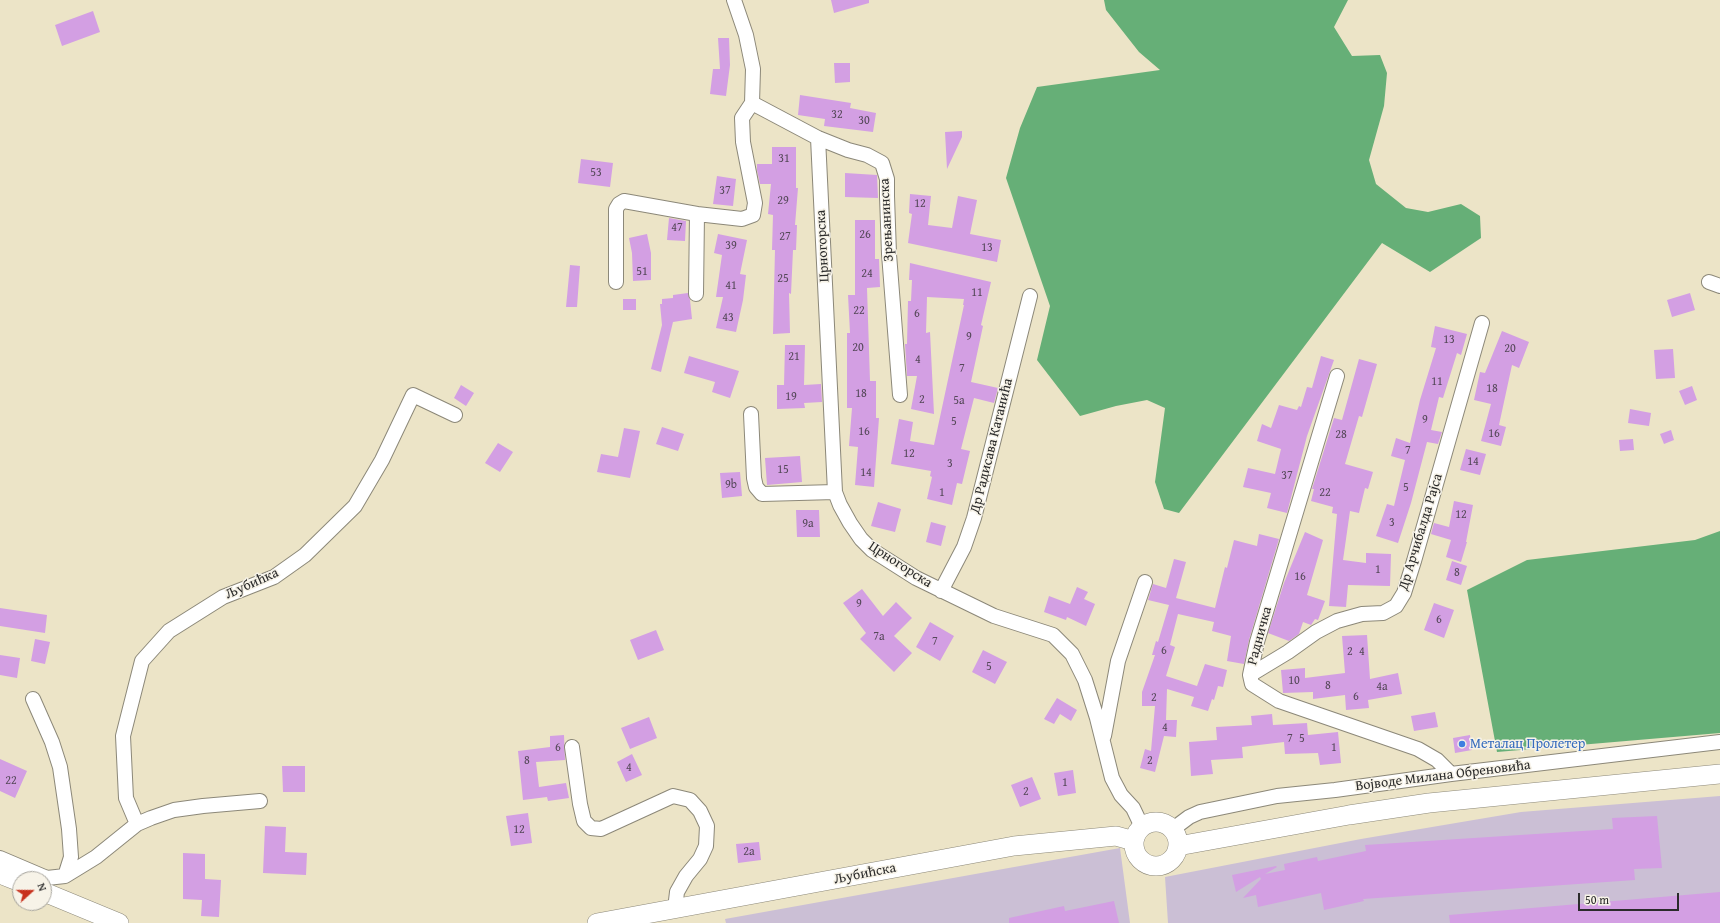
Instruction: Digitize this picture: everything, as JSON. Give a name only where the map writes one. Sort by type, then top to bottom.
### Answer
[{"type":"street","points":[[616,282],[616,209],[619,204],[624,201],[697,214],[742,219],[753,215],[755,203],[743,142],[742,118],[752,103],[753,70],[746,35],[734,0]]},
{"type":"street","name":"Зрењанинска","points":[[752,103],[818,138],[872,157],[882,163],[888,179],[886,196],[889,254],[900,395]]},
{"type":"street","name":"Црногорска","points":[[818,138],[835,492],[850,523],[861,539],[872,550],[916,578],[994,616],[1053,635],[1072,654],[1085,680],[1103,739],[1112,778],[1121,794],[1133,808],[1138,834]]},
{"type":"street","points":[[696,294],[697,214]]},
{"type":"street","name":"Др Радисава Катанића","points":[[941,591],[964,547],[974,518],[1030,296]]},
{"type":"street","name":"Др Арчибалда Рајса","points":[[1250,674],[1288,652],[1316,632],[1337,621],[1362,614],[1383,613],[1396,606],[1404,593],[1414,561],[1482,323]]},
{"type":"street","name":"Радничка","points":[[1336,376],[1257,642],[1250,674],[1252,684],[1279,701],[1418,749],[1437,760],[1451,774]]},
{"type":"street","name":"Љубићка","points":[[137,824],[126,798],[123,736],[142,661],[169,631],[223,597],[274,577],[305,555],[355,506],[382,460],[413,395],[456,416]]},
{"type":"street","points":[[751,414],[754,478],[756,487],[762,494],[835,492]]},
{"type":"street","points":[[1103,739],[1118,661],[1145,582]]},
{"type":"street","points":[[33,699],[52,742],[60,767],[69,829],[70,857],[65,876]]},
{"type":"street","name":"Војводе Милана Обреновића","points":[[1176,838],[1188,817],[1211,809],[1277,796],[1720,742]]},
{"type":"street","points":[[572,747],[580,804],[584,821],[591,828],[601,829],[674,796],[690,800],[700,811],[707,826],[706,846],[700,859],[686,876],[677,892],[675,909]]},
{"type":"street","points":[[1176,838],[1436,802],[1720,774]]},
{"type":"street","points":[[0,858],[47,878],[65,876],[96,857],[137,824],[174,810],[260,801]]},
{"type":"street","points":[[1158,822],[1163,823],[1176,838],[1177,852],[1169,863],[1149,866],[1139,859],[1136,853],[1138,834],[1147,824],[1158,822]]},
{"type":"street","name":"Љубићска","points":[[597,923],[1014,846],[1138,834]]},
{"type":"street","points":[[0,874],[12,879]]},
{"type":"street","points":[[52,895],[119,923]]},
{"type":"shaded area","points":[[1720,796],[1720,923],[1168,923],[1165,877],[1361,839],[1521,812]]},
{"type":"shaded area","points":[[1120,848],[1130,923],[726,923],[725,919]]},
{"type":"green space","points":[[1104,0],[1348,0],[1334,27],[1352,56],[1380,55],[1387,73],[1384,106],[1369,160],[1376,184],[1406,208],[1428,212],[1461,204],[1480,216],[1481,238],[1430,272],[1382,243],[1179,513],[1164,509],[1155,482],[1165,408],[1147,400],[1116,406],[1080,416],[1037,360],[1050,306],[1006,178],[1020,128],[1037,87],[1160,70],[1139,52],[1106,10]]},
{"type":"green space","points":[[1720,531],[1720,733],[1497,752],[1467,590],[1527,560],[1695,540]]},
{"type":"building","points":[[831,0],[869,0],[869,3],[834,13]]},
{"type":"building","points":[[93,11],[100,32],[62,46],[55,25]]},
{"type":"building","points":[[718,38],[729,38],[730,65],[726,96],[710,94],[713,69],[720,69]]},
{"type":"building","points":[[834,63],[850,63],[850,82],[835,83]]},
{"type":"building","points":[[800,95],[851,103],[850,108],[876,113],[873,132],[824,126],[825,119],[798,115]]},
{"type":"building","points":[[962,131],[962,137],[947,169],[945,132]]},
{"type":"building","points":[[772,147],[796,147],[796,188],[798,188],[795,225],[797,225],[796,250],[793,250],[791,294],[789,293],[790,333],[773,334],[775,250],[772,250],[773,215],[768,214],[771,184],[760,184],[757,170],[757,164],[772,164]]},
{"type":"building","points":[[581,159],[613,163],[610,187],[578,183]]},
{"type":"building","points":[[845,173],[877,175],[878,198],[845,197]]},
{"type":"building","points":[[717,176],[736,179],[733,206],[713,204]]},
{"type":"building","points":[[910,194],[931,196],[928,225],[952,228],[958,196],[977,200],[970,234],[1001,240],[997,262],[908,243],[912,214],[909,213]]},
{"type":"building","points":[[669,218],[686,221],[685,241],[667,240]]},
{"type":"building","points":[[855,220],[875,220],[875,259],[879,259],[880,287],[867,288],[870,381],[876,381],[876,418],[879,418],[874,487],[855,485],[858,447],[849,446],[852,408],[847,408],[847,333],[850,333],[848,295],[855,295]]},
{"type":"building","points":[[647,234],[651,253],[651,280],[633,281],[632,253],[629,238]]},
{"type":"building","points":[[718,234],[747,240],[740,274],[746,275],[743,300],[736,332],[716,328],[723,297],[716,297],[722,255],[714,253]]},
{"type":"building","points":[[910,263],[991,282],[981,325],[983,326],[971,382],[998,388],[994,403],[974,398],[961,449],[970,451],[962,484],[957,483],[952,505],[927,499],[932,477],[930,476],[931,471],[891,464],[899,419],[913,422],[910,441],[934,445],[964,305],[964,299],[927,297],[926,333],[930,332],[934,414],[911,409],[917,376],[907,376],[905,344],[907,344],[908,301],[911,301],[912,280],[909,280]]},
{"type":"building","points":[[570,265],[580,266],[577,307],[566,307]]},
{"type":"building","points":[[688,293],[692,319],[673,322],[661,372],[651,369],[662,325],[660,304],[662,304],[662,299],[673,298],[673,295]]},
{"type":"building","points":[[1690,293],[1695,310],[1672,317],[1667,300]]},
{"type":"building","points":[[623,299],[636,299],[636,310],[623,310]]},
{"type":"building","points":[[1435,326],[1467,334],[1461,355],[1457,353],[1443,398],[1439,397],[1431,430],[1442,432],[1438,444],[1427,442],[1411,503],[1398,543],[1376,536],[1387,504],[1394,506],[1405,460],[1391,456],[1396,438],[1410,443],[1420,400],[1436,348],[1431,347]]},
{"type":"building","points":[[1502,331],[1529,342],[1519,368],[1512,365],[1499,425],[1506,427],[1501,446],[1481,441],[1491,404],[1474,400],[1480,372],[1485,373]]},
{"type":"building","points":[[785,345],[805,345],[804,385],[821,384],[822,402],[804,403],[805,408],[777,409],[777,385],[784,385]]},
{"type":"building","points":[[1673,349],[1675,378],[1656,379],[1654,350]]},
{"type":"building","points":[[689,356],[739,371],[730,398],[712,392],[715,382],[684,373]]},
{"type":"building","points":[[1321,356],[1334,360],[1307,436],[1287,513],[1267,508],[1271,493],[1243,487],[1248,468],[1275,474],[1281,449],[1257,441],[1262,424],[1271,428],[1279,405],[1297,410],[1299,406],[1301,407],[1307,387],[1312,388]]},
{"type":"building","points":[[1359,359],[1377,364],[1362,417],[1359,416],[1345,464],[1373,472],[1368,489],[1365,488],[1359,513],[1350,511],[1343,560],[1366,563],[1366,553],[1391,554],[1390,586],[1348,585],[1346,607],[1329,606],[1337,514],[1332,513],[1333,507],[1311,501],[1314,489],[1312,489],[1334,418],[1342,420]]},
{"type":"building","points":[[461,385],[474,393],[466,406],[454,398]]},
{"type":"building","points":[[1692,386],[1697,400],[1685,405],[1679,391]]},
{"type":"building","points":[[1630,409],[1651,413],[1649,426],[1628,423]]},
{"type":"building","points":[[662,427],[684,434],[678,451],[656,444]]},
{"type":"building","points":[[624,428],[640,431],[630,478],[597,472],[601,454],[618,457]]},
{"type":"building","points":[[1671,430],[1674,440],[1664,444],[1660,434]]},
{"type":"building","points":[[1633,439],[1634,450],[1620,451],[1619,440]]},
{"type":"building","points":[[498,443],[513,452],[500,472],[485,463]]},
{"type":"building","points":[[1466,449],[1486,454],[1480,475],[1460,470]]},
{"type":"building","points":[[800,456],[802,482],[767,485],[765,458]]},
{"type":"building","points":[[740,472],[742,496],[722,498],[720,473]]},
{"type":"building","points":[[1454,501],[1473,505],[1467,542],[1461,562],[1446,557],[1451,540],[1431,534],[1434,523],[1449,527]]},
{"type":"building","points":[[878,502],[901,509],[895,532],[871,526]]},
{"type":"building","points":[[796,510],[819,510],[820,537],[797,537]]},
{"type":"building","points":[[931,522],[946,526],[941,546],[926,542]]},
{"type":"building","points":[[1305,532],[1323,540],[1307,595],[1325,601],[1318,620],[1315,619],[1311,625],[1303,622],[1299,634],[1289,641],[1268,633],[1284,583]]},
{"type":"building","points":[[1259,534],[1279,539],[1249,640],[1244,664],[1227,661],[1231,636],[1212,631],[1214,622],[1178,614],[1170,645],[1175,647],[1166,676],[1197,686],[1205,664],[1227,670],[1223,687],[1218,686],[1214,700],[1212,699],[1208,711],[1191,706],[1194,697],[1167,689],[1166,720],[1177,720],[1176,737],[1164,736],[1155,772],[1140,768],[1145,749],[1151,751],[1155,706],[1142,706],[1142,692],[1155,655],[1152,655],[1156,641],[1158,642],[1169,605],[1148,600],[1153,584],[1166,588],[1174,559],[1186,562],[1176,598],[1215,608],[1225,567],[1227,568],[1234,540],[1257,546]]},
{"type":"building","points":[[1452,561],[1467,566],[1461,585],[1446,580]]},
{"type":"building","points":[[1077,587],[1088,592],[1084,599],[1095,604],[1086,626],[1067,617],[1066,620],[1044,612],[1049,596],[1070,604]]},
{"type":"building","points":[[862,589],[883,616],[896,602],[912,618],[894,636],[912,653],[894,672],[860,639],[866,633],[843,603]]},
{"type":"building","points":[[1434,603],[1454,610],[1444,638],[1424,630]]},
{"type":"building","points":[[0,608],[47,615],[45,633],[0,626]]},
{"type":"building","points":[[930,622],[954,636],[940,661],[916,647]]},
{"type":"building","points":[[656,630],[664,650],[638,660],[630,640]]},
{"type":"building","points":[[1367,635],[1370,679],[1398,673],[1402,694],[1368,700],[1369,708],[1346,710],[1345,695],[1313,699],[1313,692],[1283,693],[1281,670],[1305,668],[1305,678],[1345,673],[1342,636]]},
{"type":"building","points":[[35,639],[50,642],[45,664],[31,661]]},
{"type":"building","points":[[983,650],[1007,662],[995,684],[972,672]]},
{"type":"building","points":[[0,655],[20,658],[17,678],[0,675]]},
{"type":"building","points":[[1057,698],[1077,710],[1071,721],[1060,714],[1054,724],[1044,719]]},
{"type":"building","points":[[1435,712],[1438,727],[1414,731],[1411,716]]},
{"type":"building","points":[[1272,714],[1273,725],[1307,723],[1308,735],[1338,732],[1341,763],[1320,765],[1318,753],[1285,754],[1284,742],[1242,747],[1243,758],[1211,760],[1213,774],[1191,776],[1189,742],[1217,740],[1216,727],[1252,725],[1251,716]]},
{"type":"building","points":[[649,717],[657,738],[630,749],[621,728]]},
{"type":"building","points":[[564,735],[565,760],[536,762],[539,787],[566,783],[569,798],[548,801],[547,797],[523,800],[518,751],[550,747],[550,736]]},
{"type":"building","name":"Металац Пролетер","points":[[1470,735],[1472,750],[1455,753],[1453,738]]},
{"type":"building","points":[[632,754],[642,775],[626,782],[617,762]]},
{"type":"building","points":[[0,759],[27,771],[15,798],[0,791]]},
{"type":"building","points":[[282,766],[305,766],[305,792],[283,792]]},
{"type":"building","points":[[1073,770],[1076,793],[1058,796],[1054,773]]},
{"type":"building","points":[[1032,777],[1041,799],[1020,807],[1011,785]]},
{"type":"building","points":[[528,813],[532,843],[511,846],[506,816]]},
{"type":"building","points":[[1657,816],[1662,868],[1634,869],[1635,880],[1363,899],[1364,901],[1324,910],[1321,893],[1258,907],[1256,895],[1243,898],[1261,879],[1260,877],[1236,892],[1232,875],[1276,866],[1277,867],[1265,874],[1285,870],[1284,864],[1317,857],[1318,861],[1366,851],[1365,845],[1613,829],[1612,818]]},
{"type":"building","points":[[265,826],[286,827],[285,852],[307,853],[306,875],[263,873]]},
{"type":"building","points":[[759,842],[761,860],[738,863],[736,844]]},
{"type":"building","points":[[183,853],[205,854],[205,879],[221,880],[219,917],[201,916],[202,900],[183,899]]},
{"type":"building","points":[[1720,892],[1720,923],[1450,923],[1449,915]]},
{"type":"building","points":[[1114,901],[1119,923],[1009,923],[1009,918],[1064,906],[1065,911]]},
{"type":"place","name":"Металац Пролетер","points":[[1462,744]]}]
